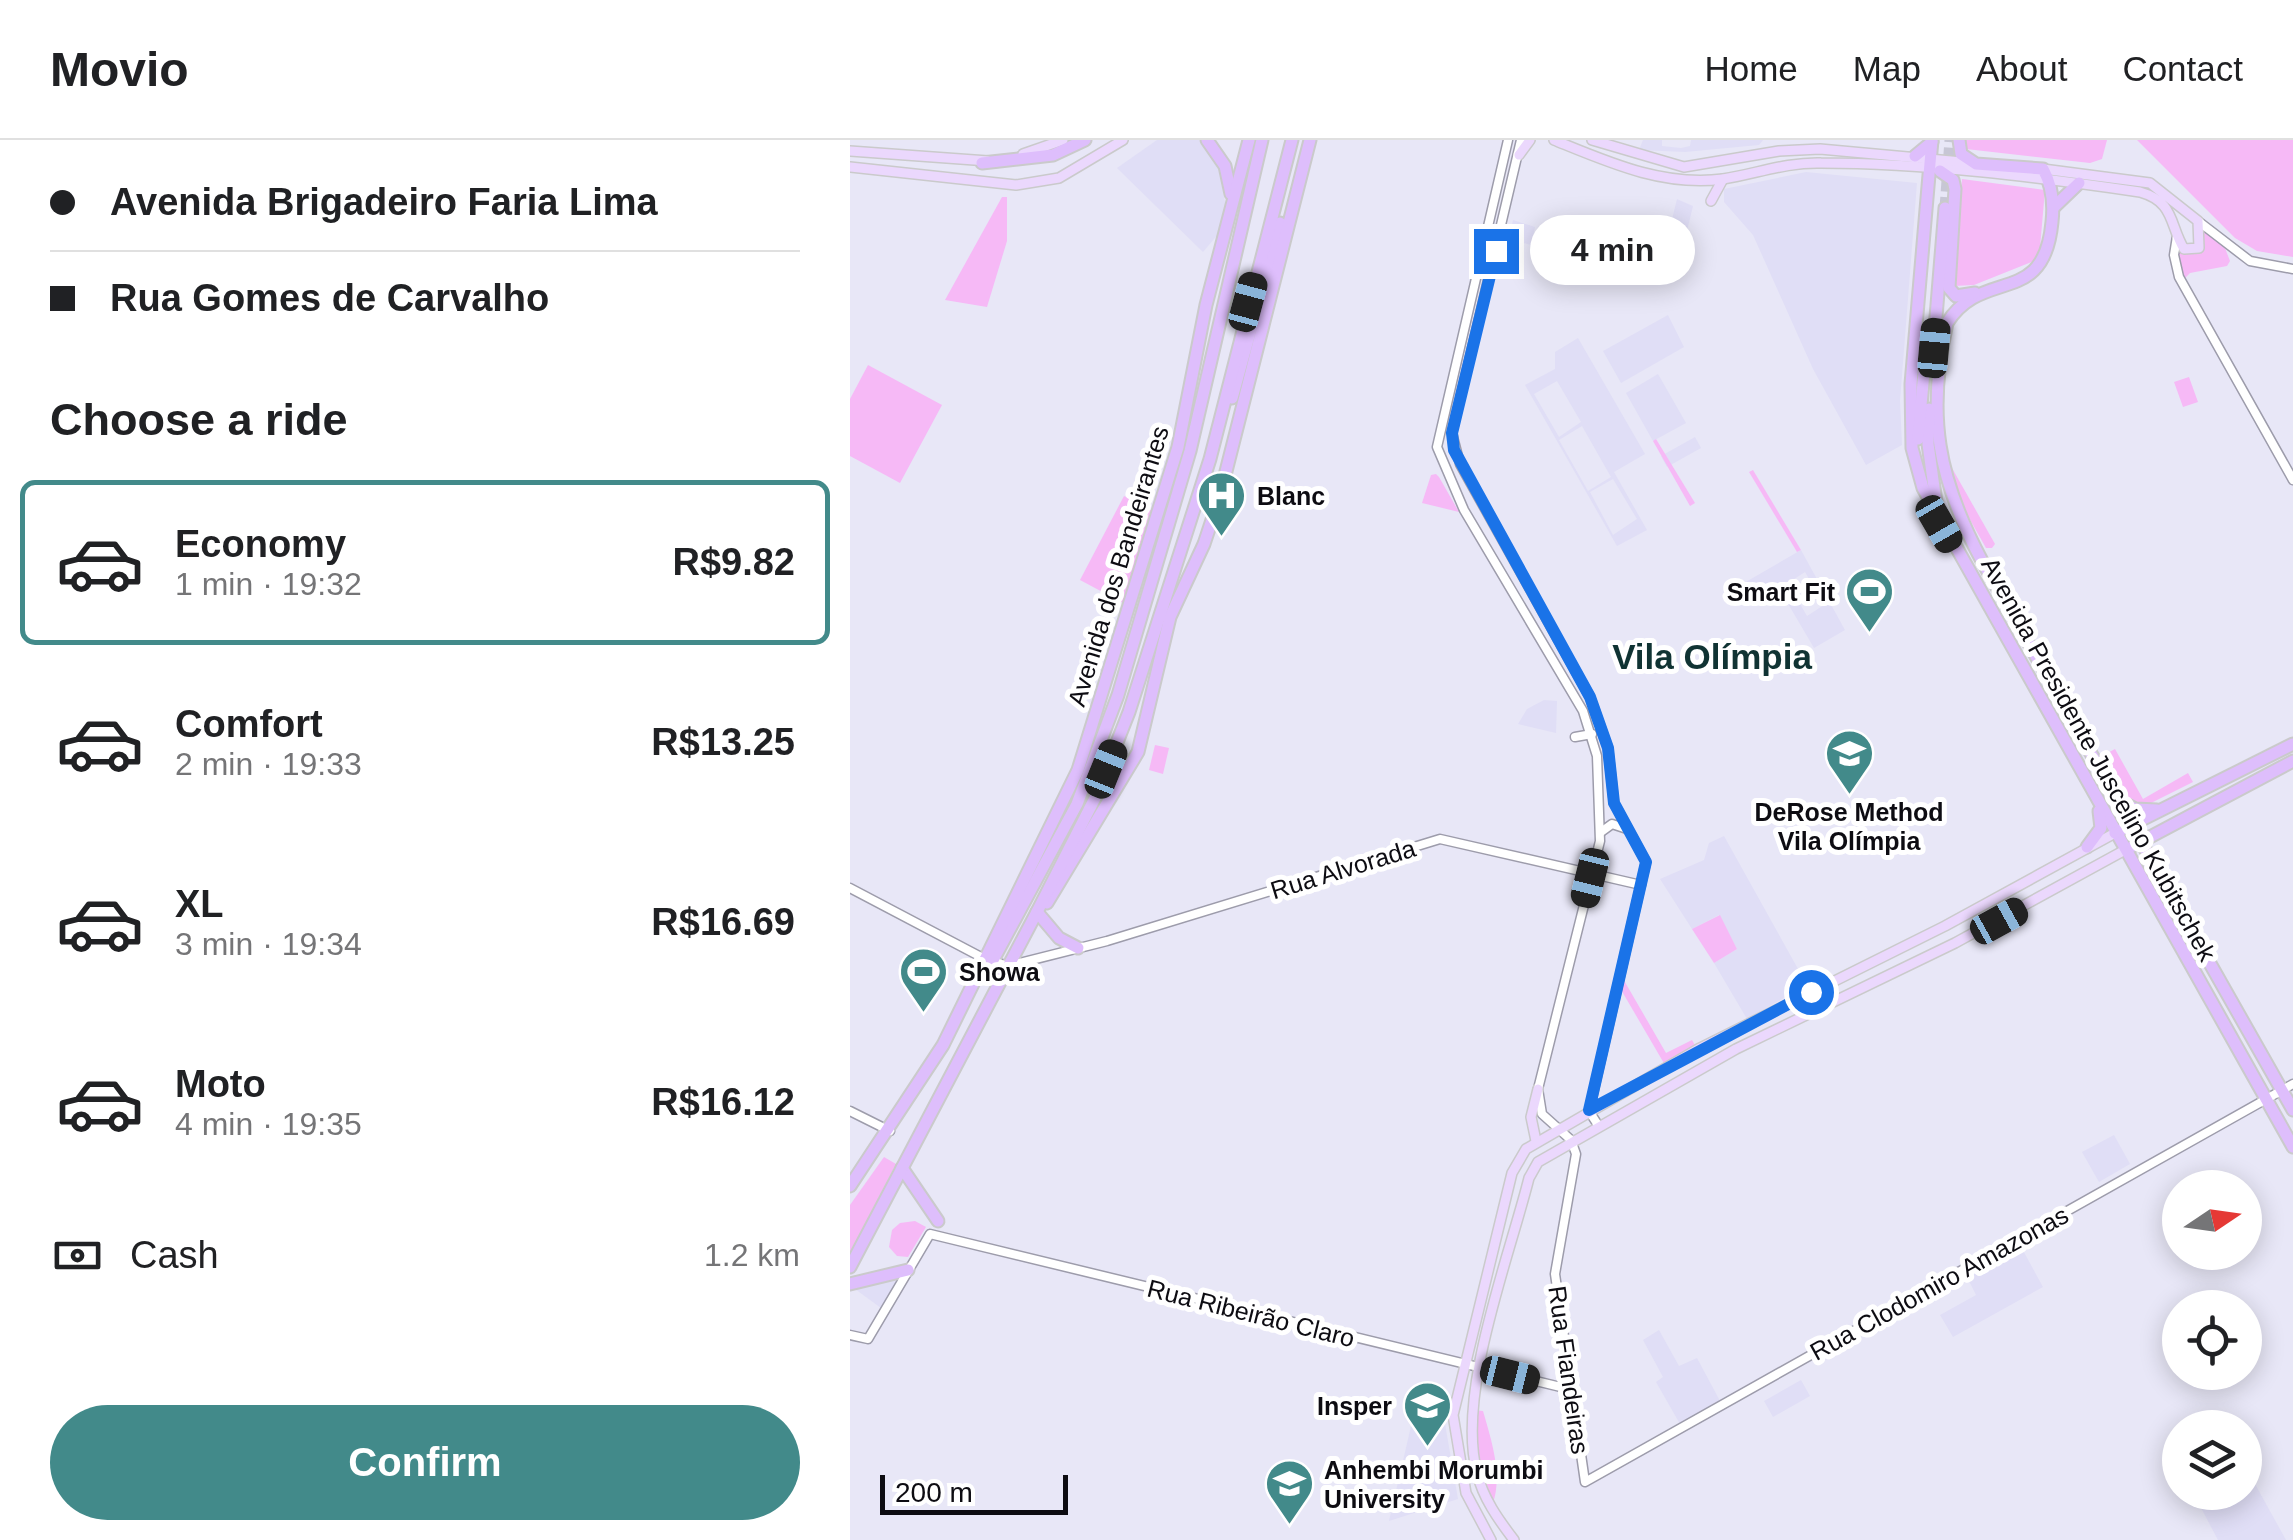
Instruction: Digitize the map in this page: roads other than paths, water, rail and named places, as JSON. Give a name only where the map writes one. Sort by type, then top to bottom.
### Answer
[{"type":"highway","points":[[982,163],[1053,155],[1085,140]]},
{"type":"highway","points":[[1207,140],[1228,176],[1229,213]]},
{"type":"highway","points":[[1184,427],[1194,407],[1212,322],[1228,276],[1262,140]]},
{"type":"highway","points":[[1215,439],[1292,140]]},
{"type":"highway","points":[[1936,166],[1953,180],[1955,189],[1948,288],[1959,296],[1989,291],[2042,266],[2049,252],[2054,207],[2043,168],[1976,164],[1961,154],[1959,140]]},
{"type":"highway","points":[[1915,156],[1932,141]]},
{"type":"highway","name":"Avenida Presidente Juscelino Kubitschek","points":[[1932,141],[1936,166],[1910,415],[1912,448],[1922,488],[2293,1148]]},
{"type":"highway","points":[[1038,910],[1052,899],[1138,752],[1170,617],[1213,520],[1308,143]]},
{"type":"highway","name":"Avenida dos Bandeirantes","points":[[850,1186],[890,1131],[980,975],[1078,770],[1184,427],[1246,144]]},
{"type":"highway","points":[[850,1267],[962,1062],[1094,798],[1130,712],[1237,380],[1285,209],[1300,174]]},
{"type":"highway","points":[[2054,207],[2079,183]]},
{"type":"highway","points":[[1922,488],[1918,436],[1941,208],[1927,431],[1939,524]]},
{"type":"highway","name":"Avenida dos Bandeirantes","points":[[987,960],[1076,804],[1118,695],[1190,451],[1228,276]]},
{"type":"highway","name":"Avenida Presidente Juscelino Kubitschek","points":[[1989,291],[1962,306],[1947,324],[1936,426],[1958,517],[2157,872],[2288,1087],[2293,1110]]},
{"type":"highway","points":[[1929,460],[1958,517]]},
{"type":"highway","points":[[2115,833],[2293,744]]},
{"type":"highway","points":[[2124,850],[2293,761]]},
{"type":"highway","points":[[2255,762],[2267,774]]},
{"type":"highway","points":[[2213,803],[2245,782],[2247,775],[2240,770]]},
{"type":"highway","points":[[2116,799],[2135,809],[2161,809]]},
{"type":"highway","points":[[2087,847],[2101,828],[2097,802]]},
{"type":"highway","points":[[2157,872],[2156,847],[2169,826]]},
{"type":"highway","points":[[1038,910],[1059,938],[1078,948]]},
{"type":"highway","points":[[850,1171],[881,1143]]},
{"type":"highway","points":[[902,1168],[938,1221]]},
{"type":"highway","points":[[850,1284],[908,1270]]},
{"type":"main road","points":[[850,151],[982,163],[1063,140]]},
{"type":"main road","points":[[850,168],[1016,184],[1059,178],[1124,140]]},
{"type":"main road","points":[[1519,155],[1530,140]]},
{"type":"main road","points":[[1554,140],[1657,177],[1723,178],[1802,163],[1976,164]]},
{"type":"main road","points":[[1592,140],[1670,166],[1707,166],[1768,152],[1820,149],[1915,156],[1936,166],[2079,183],[2157,198],[2170,210],[2184,249],[2197,250],[2202,240],[2198,221],[2150,182],[2043,168]]},
{"type":"main road","points":[[1605,161],[1612,152],[1637,156]]},
{"type":"main road","points":[[1710,201],[1723,178]]},
{"type":"main road","points":[[1491,1540],[1466,1493],[1452,1415],[1512,1173],[1522,1154],[1536,1141],[1589,1110],[2115,833]]},
{"type":"main road","points":[[1514,1540],[1491,1508],[1475,1464],[1470,1421],[1529,1178],[1541,1158],[1825,1006],[2026,906],[2124,850]]},
{"type":"main road","points":[[2019,885],[2026,906]]},
{"type":"main road","points":[[1825,1006],[1826,992],[1843,976]]},
{"type":"main road","points":[[1536,1141],[1531,1117],[1538,1089]]},
{"type":"street","points":[[1508,140],[1436,448],[1439,470],[1574,694],[1592,734],[1600,781],[1601,832],[1538,1089],[1542,1114],[1571,1140]]},
{"type":"street","points":[[1521,140],[1452,433],[1460,464],[1590,697],[1608,748],[1614,803],[1646,862],[1589,1110],[1598,1125]]},
{"type":"street","points":[[2198,221],[2250,261],[2293,269]]},
{"type":"street","points":[[2177,236],[2179,277],[2293,480]]},
{"type":"street","points":[[1575,737],[1592,734]]},
{"type":"street","points":[[1601,832],[1612,824],[1627,829]]},
{"type":"street","name":"Rua Alvorada","points":[[1008,966],[1106,941],[1440,839],[1641,885]]},
{"type":"street","points":[[850,888],[987,960],[1008,966]]},
{"type":"street","name":"Rua Clodomiro Amazonas","points":[[1585,1482],[2288,1087]]},
{"type":"street","points":[[850,1110],[890,1131]]},
{"type":"street","name":"Rua Fiandeiras","points":[[1571,1140],[1576,1159],[1555,1274],[1585,1482]]},
{"type":"street","name":"Rua Ribeirão Claro","points":[[908,1270],[930,1234],[1573,1390]]},
{"type":"street","points":[[850,1334],[868,1340],[908,1270]]},
{"type":"tunnel","points":[[1945,208],[1950,140]]},
{"type":"place","name":"Blanc","points":[[1222,538]]},
{"type":"place","name":"Smart Fit","points":[[1870,634]]},
{"type":"place","name":"DeRose Method Vila Olímpia","points":[[1849,796]]},
{"type":"place","name":"Showa","points":[[924,1014]]},
{"type":"place","name":"Insper","points":[[1427,1448]]},
{"type":"place","name":"Anhembi Morumbi University","points":[[1289,1526]]},
{"type":"district","name":"Vila Olímpia","points":[[1712,657]]}]
